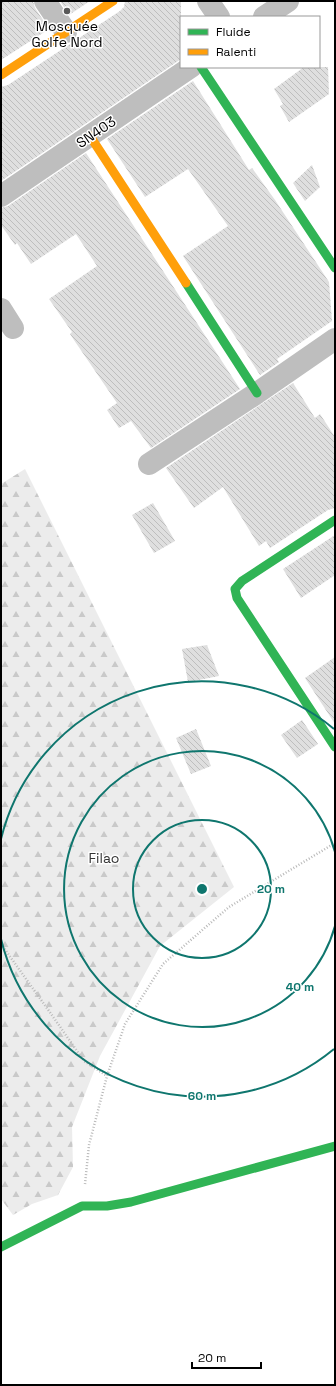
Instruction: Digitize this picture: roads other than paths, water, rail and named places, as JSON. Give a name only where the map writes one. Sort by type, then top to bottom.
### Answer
[{"type":"street","points":[[45,1],[66,32]]},
{"type":"street","points":[[1,74],[113,1]]},
{"type":"street","points":[[208,1],[218,16]]},
{"type":"street","points":[[266,16],[288,1]]},
{"type":"street","name":"SN403","points":[[1,196],[190,68]]},
{"type":"street","points":[[202,68],[335,268]]},
{"type":"street","points":[[90,136],[257,393]]},
{"type":"street","points":[[1,309],[13,328]]},
{"type":"street","points":[[149,464],[257,393],[335,339]]},
{"type":"street","points":[[335,520],[242,581],[235,589],[237,598],[335,747]]},
{"type":"street","points":[[1,1247],[82,1206],[107,1206],[131,1202],[335,1146]]},
{"type":"place","name":"Mosquée Golfe Nord","points":[[67,11]]},
{"type":"park label","name":"Filao","points":[[104,858]]}]
